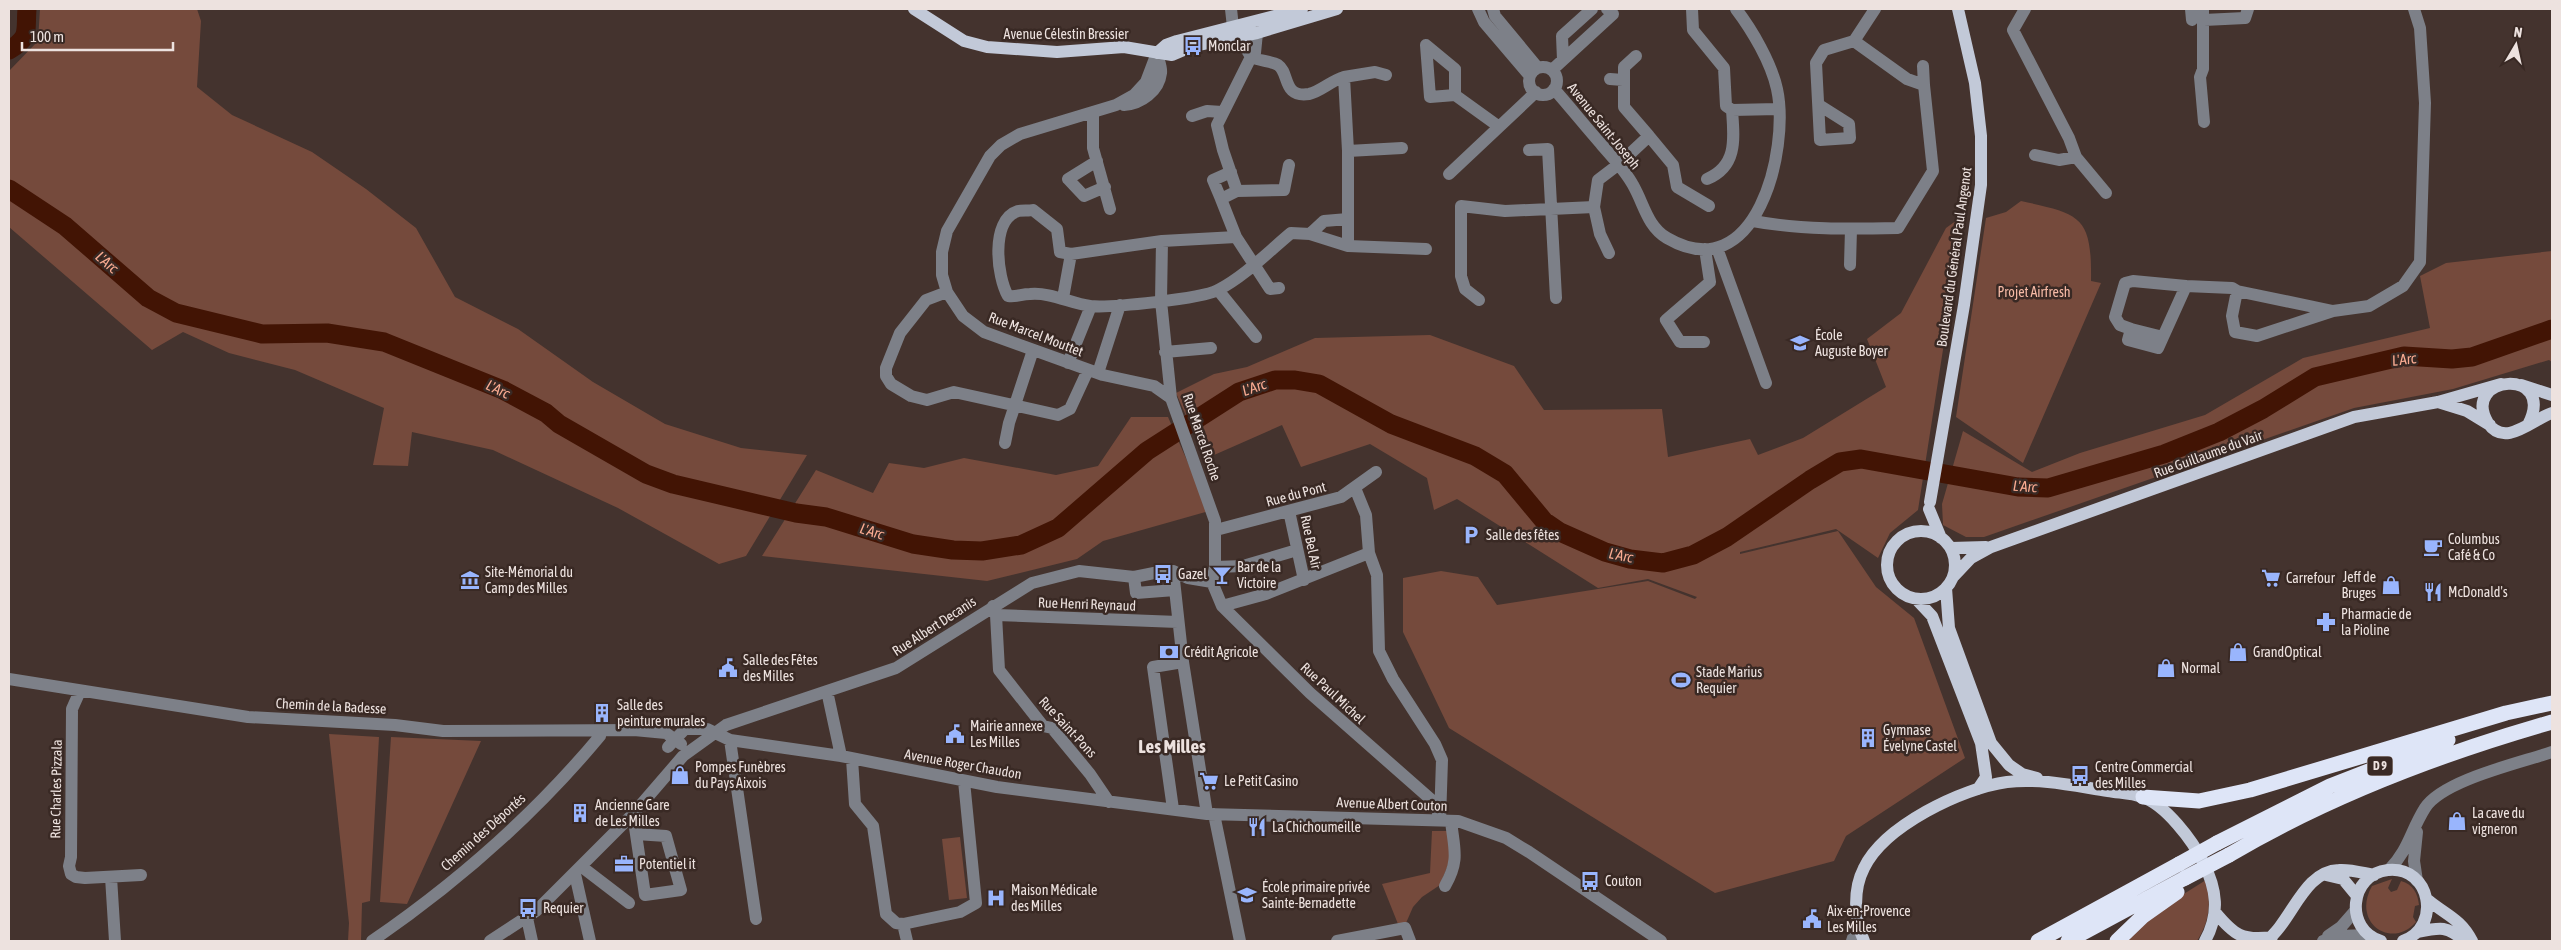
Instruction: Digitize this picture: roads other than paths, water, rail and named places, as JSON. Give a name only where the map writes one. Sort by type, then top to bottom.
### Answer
[{"type":"highway","points":[[2143,797],[2199,801],[2250,790],[2497,716],[2552,703]]},
{"type":"highway","name":"D 9","points":[[2038,941],[2217,843],[2330,786],[2436,744],[2552,708]]},
{"type":"highway","name":"D 9","points":[[2068,941],[2187,881],[2265,834],[2387,778],[2454,752],[2552,722]]},
{"type":"highway","points":[[2117,941],[2143,916],[2187,881]]},
{"type":"main road","name":"Avenue Célestin Bressier","points":[[914,9],[964,41],[987,48],[1057,52],[1124,47],[1157,53]]},
{"type":"main road","name":"Avenue Célestin Bressier","points":[[932,9],[948,30]]},
{"type":"main road","points":[[1236,32],[1302,9]]},
{"type":"main road","points":[[1157,53],[1166,45],[1177,40],[1236,32],[1257,32],[1337,9]]},
{"type":"main road","name":"Boulevard du Général Paul Angenot","points":[[1930,506],[1964,305],[1982,167],[1976,83],[1958,9]]},
{"type":"main road","points":[[2552,395],[2519,384],[2501,384],[2491,389],[2485,399],[2484,414],[2490,425],[2505,433],[2516,433],[2552,413]]},
{"type":"main road","name":"Rue Guillaume du Vair","points":[[1954,576],[1971,558],[1991,547],[2354,417],[2438,402],[2501,384]]},
{"type":"main road","points":[[2519,384],[2528,392],[2533,400],[2534,413],[2528,425]]},
{"type":"main road","name":"Rue Guillaume du Vair","points":[[2438,402],[2467,411],[2490,425]]},
{"type":"main road","points":[[1914,532],[1930,506]]},
{"type":"main road","points":[[1930,506],[1941,538]]},
{"type":"main road","points":[[1916,599],[1938,595],[1946,588],[1954,576],[1955,566],[1951,548],[1941,538],[1928,532],[1914,532],[1902,536],[1889,552],[1887,570],[1896,589],[1916,599],[1932,616],[1981,743],[1986,777],[1978,789]]},
{"type":"main road","name":"Rue Guillaume du Vair","points":[[1951,548],[1991,547]]},
{"type":"main road","points":[[1946,588],[1949,628],[1992,743],[2009,765],[2022,774],[2061,784]]},
{"type":"main road","points":[[1864,941],[1858,923],[1856,902],[1858,883],[1871,856],[1898,830],[1938,806],[1978,789],[2007,782],[2035,781],[2143,797],[2163,811],[2178,826],[2201,857],[2214,887],[2215,912],[2212,927],[2205,941]]},
{"type":"main road","points":[[2215,912],[2228,928],[2241,937],[2269,939],[2281,929],[2312,882],[2321,874],[2338,870],[2374,875]]},
{"type":"main road","points":[[2381,941],[2368,935],[2362,928],[2355,911],[2357,896],[2366,880],[2389,870],[2404,873],[2418,880],[2428,900],[2425,923],[2418,932],[2403,941]]},
{"type":"main road","points":[[2321,874],[2334,875],[2343,879],[2357,896]]},
{"type":"main road","points":[[2428,900],[2457,920],[2465,928],[2472,941]]},
{"type":"main road","points":[[2418,932],[2442,928],[2451,930],[2465,941]]},
{"type":"street","points":[[1232,9],[1236,32],[1252,57],[1277,65],[1287,84],[1296,92],[1311,93],[1344,77],[1375,72],[1386,75]]},
{"type":"street","points":[[1478,9],[1484,22],[1534,72]]},
{"type":"street","points":[[1493,9],[1495,16],[1534,72]]},
{"type":"street","points":[[1563,60],[1562,36],[1592,9]]},
{"type":"street","points":[[1534,72],[1552,70],[1613,14],[1607,9]]},
{"type":"street","points":[[1692,9],[1693,30],[1724,68],[1726,106],[1732,110],[1778,109]]},
{"type":"street","points":[[1711,248],[1733,241],[1753,221],[1769,184],[1779,143],[1777,89],[1749,26],[1736,9]]},
{"type":"street","points":[[1819,105],[1816,63],[1820,55],[1830,46],[1854,41],[1875,9]]},
{"type":"street","points":[[2025,9],[2013,30],[2070,138],[2076,157],[2106,193]]},
{"type":"street","points":[[2204,122],[2200,77],[2203,69],[2197,14],[2246,18],[2248,9]]},
{"type":"street","points":[[2237,291],[2232,316],[2235,332],[2257,336],[2333,311],[2369,306],[2402,286],[2420,262],[2425,103],[2420,28],[2414,9]]},
{"type":"street","points":[[1237,191],[1223,150],[1217,125],[1222,112],[1236,91],[1255,53],[1257,32]]},
{"type":"street","points":[[1854,41],[1907,79],[1924,85]]},
{"type":"street","name":"Rue Marcel Mouttet","points":[[1157,53],[1146,82],[1134,95],[1116,105],[1093,113],[1020,134],[1001,145],[990,156],[947,231],[942,252],[942,275],[947,292],[963,316],[984,332],[1093,371],[1154,386],[1173,403]]},
{"type":"street","points":[[1636,56],[1624,67],[1616,80],[1624,107],[1673,165],[1677,187],[1708,206]]},
{"type":"street","points":[[1753,221],[1775,225],[1851,229],[1898,228],[1934,170],[1923,66]]},
{"type":"street","points":[[1534,72],[1530,83],[1536,92],[1544,94],[1554,89],[1557,81],[1552,70]]},
{"type":"street","points":[[1344,77],[1348,151],[1348,246]]},
{"type":"street","name":"Avenue Saint-Joseph","points":[[1554,89],[1619,164],[1634,185],[1643,210],[1653,226],[1667,238],[1692,247],[1711,248]]},
{"type":"street","points":[[1448,174],[1536,92]]},
{"type":"street","points":[[1455,95],[1498,126]]},
{"type":"street","points":[[1707,180],[1718,175],[1728,161],[1734,146],[1732,110]]},
{"type":"street","points":[[1192,116],[1207,111],[1222,112]]},
{"type":"street","points":[[1093,113],[1093,148],[1110,209]]},
{"type":"street","points":[[1609,253],[1600,234],[1594,207],[1598,180],[1619,164],[1649,136]]},
{"type":"street","points":[[1348,151],[1402,148]]},
{"type":"street","points":[[1529,150],[1548,149],[1556,298]]},
{"type":"street","points":[[2036,155],[2059,160],[2076,157]]},
{"type":"street","points":[[1097,161],[1068,179],[1084,196],[1105,187]]},
{"type":"street","points":[[1221,199],[1237,191],[1284,190],[1289,164]]},
{"type":"street","points":[[1231,172],[1213,180],[1236,237],[1270,289],[1278,288]]},
{"type":"street","points":[[1479,300],[1466,289],[1461,276],[1461,206],[1506,211],[1594,207]]},
{"type":"street","points":[[1236,237],[1162,241],[1071,254],[1060,252],[1056,229],[1033,210],[1018,211],[1006,219],[999,234],[1001,284],[1008,296],[1020,298],[1030,294],[1063,298],[1091,306],[1120,305],[1161,301],[1218,290],[1291,233],[1310,234],[1348,246],[1426,248]]},
{"type":"street","points":[[1310,234],[1324,222],[1348,219]]},
{"type":"street","points":[[1850,266],[1851,229]]},
{"type":"street","name":"Rue Marcel Roche","points":[[1162,241],[1161,301],[1165,352],[1173,403],[1209,501],[1216,530],[1215,567],[1212,582]]},
{"type":"street","points":[[1704,342],[1680,342],[1666,320],[1710,282],[1711,248]]},
{"type":"street","points":[[1711,248],[1766,383]]},
{"type":"street","points":[[1063,298],[1071,254]]},
{"type":"street","points":[[2186,286],[2158,348],[2128,340],[2131,329],[2120,325],[2115,317],[2124,283],[2133,281],[2232,288],[2237,291],[2333,311]]},
{"type":"street","points":[[1218,290],[1256,337]]},
{"type":"street","points":[[947,292],[926,300],[900,333],[889,358],[886,376],[895,388],[911,396],[926,400],[954,392],[1051,414],[1065,412],[1070,409],[1093,371],[1120,305]]},
{"type":"street","points":[[1068,363],[1091,306]]},
{"type":"street","points":[[1165,352],[1211,348]]},
{"type":"street","points":[[1005,443],[1033,350]]},
{"type":"street","name":"Rue du Pont","points":[[1216,530],[1341,498],[1376,472]]},
{"type":"street","points":[[1355,488],[1366,515],[1369,553],[1377,575],[1379,651],[1392,679],[1435,744],[1442,760],[1445,820],[1456,858],[1454,871],[1444,886]]},
{"type":"street","name":"Rue Bel Air","points":[[1289,511],[1304,580]]},
{"type":"street","points":[[1215,567],[1243,566],[1296,550]]},
{"type":"street","points":[[1222,606],[1266,594],[1369,553]]},
{"type":"street","name":"Rue Albert Decanis","points":[[490,941],[528,918],[633,814],[688,751],[726,725],[896,668],[994,610],[1032,582],[1079,570],[1134,577],[1159,572],[1173,572]]},
{"type":"street","points":[[1212,582],[1188,578],[1173,572],[1183,662],[1211,814],[1240,941]]},
{"type":"street","points":[[1134,577],[1136,593],[1175,590]]},
{"type":"street","name":"Rue Paul Michel","points":[[1212,582],[1222,606],[1310,693],[1435,804],[1445,820]]},
{"type":"street","name":"Rue Henri Reynaud","points":[[994,610],[1178,622]]},
{"type":"street","name":"Rue Saint-Pons","points":[[994,610],[999,670],[1043,726],[1052,728],[1090,774],[1109,802]]},
{"type":"street","points":[[1173,809],[1153,667],[1183,662]]},
{"type":"street","name":"Chemin de la Badesse","points":[[9,679],[248,717],[395,724],[442,730],[634,730],[666,733],[672,742]]},
{"type":"street","name":"Rue Charles Pizzala","points":[[80,691],[72,709],[70,874],[85,878],[111,877]]},
{"type":"street","points":[[827,691],[847,758],[855,804],[873,826],[886,914],[896,923],[903,924],[960,912],[976,902],[964,781]]},
{"type":"street","name":"Avenue Roger Chaudon","points":[[672,742],[685,729],[707,729],[730,740],[847,758],[964,781],[1109,802],[1211,814]]},
{"type":"street","name":"Chemin des Déportés","points":[[372,941],[452,880],[536,805],[575,766],[600,736],[600,731]]},
{"type":"street","points":[[730,740],[756,919]]},
{"type":"street","points":[[668,772],[672,742],[688,751]]},
{"type":"street","points":[[2389,870],[2402,857],[2418,822],[2432,799],[2447,789],[2552,752]]},
{"type":"street","points":[[633,814],[645,895],[681,890],[666,836],[636,834]]},
{"type":"street","name":"Avenue Albert Couton","points":[[1211,814],[1445,820],[1506,838],[1596,895],[1662,941]]},
{"type":"street","points":[[2418,822],[2414,862],[2418,880]]},
{"type":"street","points":[[578,870],[629,904]]},
{"type":"street","points":[[578,870],[590,941]]},
{"type":"street","points":[[116,941],[111,877],[141,874]]},
{"type":"street","points":[[2322,941],[2341,927],[2355,911]]},
{"type":"street","points":[[528,918],[532,941]]},
{"type":"street","points":[[1852,941],[1858,923]]},
{"type":"street","points":[[903,924],[907,941]]},
{"type":"street","points":[[1337,941],[1405,928],[1410,941]]},
{"type":"street","points":[[2322,941],[2339,936],[2368,935]]},
{"type":"waterway","name":"L'Arc","points":[[9,50],[21,41],[26,33],[27,9]]},
{"type":"waterway","name":"L'Arc","points":[[9,189],[65,226],[148,298],[176,313],[262,334],[327,333],[384,342],[503,390],[546,413],[559,424],[646,474],[673,484],[796,513],[826,517],[913,544],[953,550],[982,551],[1021,545],[1058,528],[1147,451],[1239,392],[1275,380],[1295,380],[1319,384],[1391,424],[1475,456],[1505,474],[1544,521],[1560,532],[1605,552],[1630,559],[1663,563],[1693,555],[1727,537],[1810,480],[1840,462],[1861,459],[2018,487],[2048,488],[2164,454],[2219,432],[2263,409],[2315,377],[2404,356],[2452,359],[2472,357],[2552,329]]},
{"type":"place","name":"Monclar","points":[[1193,46]]},
{"type":"place","name":"École Auguste Boyer","points":[[1800,343]]},
{"type":"place","name":"Salle des fêtes","points":[[1471,535]]},
{"type":"place","name":"Columbus Café & Co","points":[[2433,547]]},
{"type":"place","name":"Gazel","points":[[1163,574]]},
{"type":"place","name":"Bar de la Victoire","points":[[1222,575]]},
{"type":"place","name":"Carrefour","points":[[2271,578]]},
{"type":"place","name":"Site-Mémorial du Camp des Milles","points":[[470,580]]},
{"type":"place","name":"Jeff de Bruges","points":[[2391,585]]},
{"type":"place","name":"McDonald's","points":[[2433,592]]},
{"type":"place","name":"Pharmacie de la Pioline","points":[[2326,622]]},
{"type":"place","name":"Crédit Agricole","points":[[1169,652]]},
{"type":"place","name":"GrandOptical","points":[[2238,652]]},
{"type":"place","name":"Salle des Fêtes des Milles","points":[[728,668]]},
{"type":"place","name":"Normal","points":[[2166,668]]},
{"type":"place","name":"Stade Marius Requier","points":[[1681,680]]},
{"type":"place","name":"Salle des peinture murales","points":[[602,713]]},
{"type":"place","name":"Mairie annexe Les Milles","points":[[955,734]]},
{"type":"place","name":"Gymnase Évelyne Castel","points":[[1868,738]]},
{"type":"place","name":"Pompes Funèbres du Pays Aixois","points":[[680,775]]},
{"type":"place","name":"Centre Commercial des Milles","points":[[2080,775]]},
{"type":"place","name":"Le Petit Casino","points":[[1209,781]]},
{"type":"place","name":"Ancienne Gare de Les Milles","points":[[580,813]]},
{"type":"place","name":"La cave du vigneron","points":[[2457,821]]},
{"type":"place","name":"La Chichoumeille","points":[[1257,827]]},
{"type":"place","name":"Potentiel it","points":[[624,864]]},
{"type":"place","name":"Couton","points":[[1590,881]]},
{"type":"place","name":"École primaire privée Sainte-Bernadette","points":[[1247,895]]},
{"type":"place","name":"Maison Médicale des Milles","points":[[996,898]]},
{"type":"place","name":"Requier","points":[[528,908]]},
{"type":"place","name":"Aix-en-Provence Les Milles","points":[[1812,919]]},
{"type":"district","name":"Les Milles","points":[[1172,746]]},
{"type":"park label","name":"Projet Airfresh","points":[[2034,292]]}]
